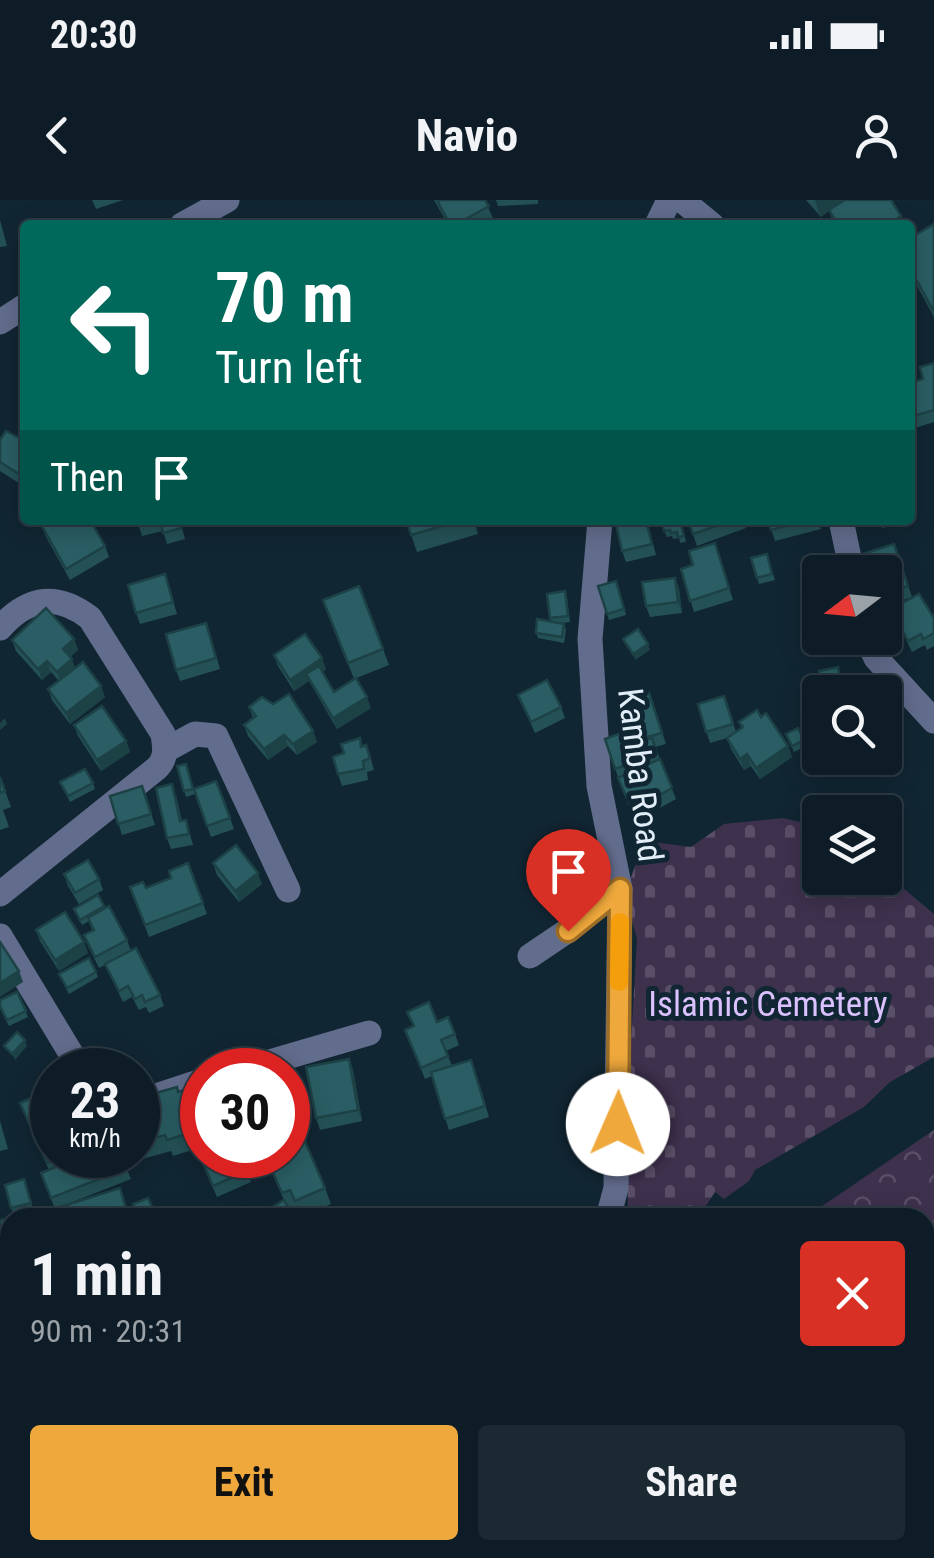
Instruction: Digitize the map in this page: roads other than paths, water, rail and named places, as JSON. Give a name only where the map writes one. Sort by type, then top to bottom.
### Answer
[{"type":"street","points":[[191,220],[227,200]]},
{"type":"street","points":[[672,206],[701,220]]},
{"type":"street","name":"Kamba Road","points":[[600,525],[591,657],[599,786],[620,889],[616,1188],[611,1208]]},
{"type":"street","points":[[842,525],[848,555]]},
{"type":"street","points":[[0,628],[16,610],[36,602],[57,601],[76,607],[90,618],[163,734],[166,750],[157,768],[0,894]]},
{"type":"street","points":[[875,655],[934,721]]},
{"type":"street","points":[[166,750],[195,734],[216,736],[288,890]]},
{"type":"street","points":[[530,956],[620,889]]},
{"type":"street","points":[[0,936],[68,1048]]},
{"type":"street","points":[[310,1050],[369,1033]]},
{"type":"park label","name":"Islamic Cemetery","points":[[768,1004]]}]
